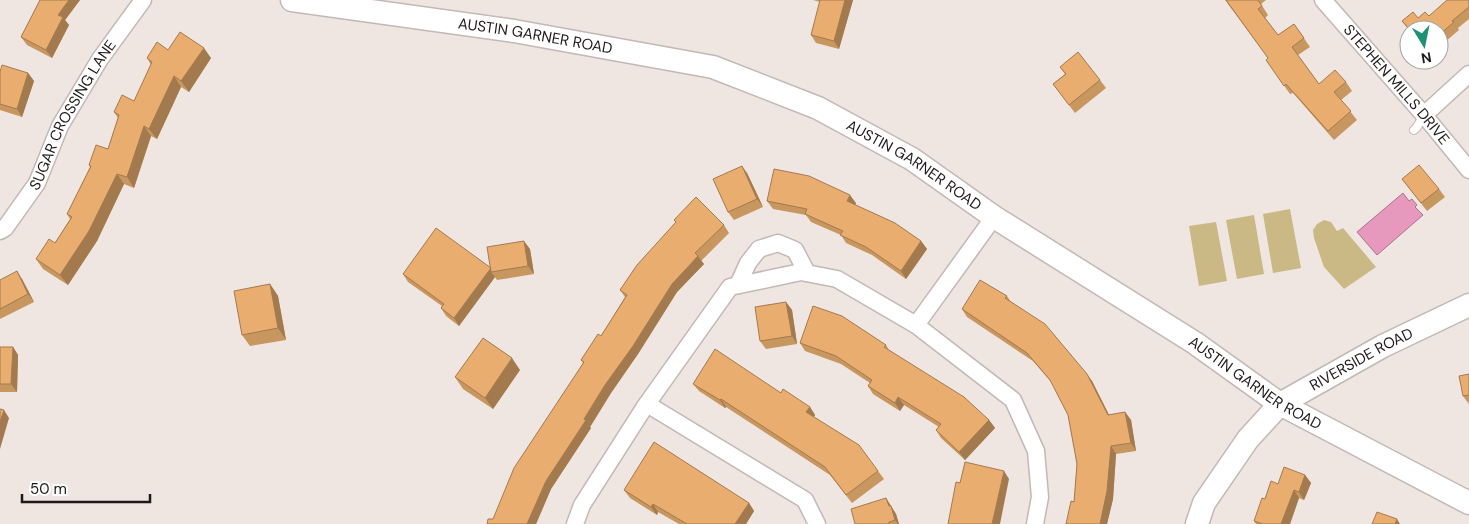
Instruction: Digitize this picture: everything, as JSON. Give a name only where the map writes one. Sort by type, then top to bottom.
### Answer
[{"type":"street","name":"SUGAR CROSSING LANE","points":[[0,231],[5,228],[37,183],[60,126],[100,59],[143,0]]},
{"type":"street","name":"AUSTIN GARNER ROAD","points":[[292,0],[514,30],[713,67],[818,108],[912,159],[994,217],[1195,343],[1280,404],[1469,503]]},
{"type":"street","name":"STEPHEN MILLS DRIVE","points":[[1323,0],[1424,115],[1469,170]]},
{"type":"street","points":[[1424,115],[1469,74]]},
{"type":"street","points":[[916,325],[994,217]]},
{"type":"street","points":[[738,285],[748,263],[759,249],[778,243],[795,250],[807,273]]},
{"type":"street","points":[[576,524],[582,505],[646,404],[730,287],[801,272],[837,279],[916,325],[1012,400],[1036,451],[1040,498],[1035,524]]},
{"type":"street","name":"RIVERSIDE ROAD","points":[[1196,524],[1204,503],[1248,439],[1280,404],[1383,346],[1469,305]]},
{"type":"street","points":[[646,404],[805,500],[817,524]]},
{"type":"lane","points":[[1414,130],[1418,127],[1424,115]]},
{"type":"shaded area","points":[[1403,193],[1409,201],[1412,199],[1417,205],[1415,207],[1423,215],[1377,255],[1357,232]]},
{"type":"shaded area","points":[[1290,209],[1301,268],[1273,273],[1263,214]]},
{"type":"shaded area","points":[[1254,215],[1264,274],[1237,279],[1226,220]]},
{"type":"shaded area","points":[[1324,220],[1331,222],[1337,231],[1343,228],[1376,267],[1344,289],[1324,267],[1314,238],[1313,230],[1317,224]]},
{"type":"shaded area","points":[[1216,222],[1227,281],[1199,286],[1189,226]]},
{"type":"building","points":[[40,0],[69,0],[58,15],[63,17],[46,50],[21,37]]},
{"type":"building","points":[[820,0],[845,0],[834,41],[811,35]]},
{"type":"building","points":[[1226,0],[1258,0],[1262,6],[1258,9],[1278,35],[1294,24],[1304,38],[1292,47],[1319,84],[1335,70],[1346,82],[1334,92],[1351,111],[1328,131],[1286,84],[1284,86],[1266,60],[1268,58]]},
{"type":"building","points":[[1447,0],[1469,0],[1469,7],[1452,21],[1454,22],[1449,26],[1449,20],[1403,20],[1413,12],[1418,18],[1425,12],[1429,16]]},
{"type":"building","points":[[180,32],[204,48],[181,81],[174,76],[149,129],[144,126],[127,177],[117,174],[89,231],[60,275],[36,259],[49,239],[55,243],[72,217],[67,214],[91,166],[89,165],[96,145],[108,149],[119,115],[114,112],[122,95],[134,101],[152,62],[147,58],[157,42],[168,50]]},
{"type":"building","points":[[1078,52],[1100,80],[1069,105],[1053,84],[1066,74],[1060,67]]},
{"type":"building","points":[[2,65],[28,73],[17,109],[0,104],[0,72]]},
{"type":"building","points":[[1419,165],[1439,189],[1421,203],[1402,179]]},
{"type":"building","points":[[742,166],[757,199],[728,212],[713,179]]},
{"type":"building","points":[[774,169],[809,176],[850,195],[847,201],[895,223],[921,241],[901,271],[866,247],[840,235],[843,231],[805,214],[807,209],[767,201]]},
{"type":"building","points":[[696,197],[724,225],[695,253],[698,256],[672,284],[633,346],[605,385],[584,419],[586,420],[546,481],[527,524],[487,524],[488,519],[493,519],[514,468],[584,362],[581,360],[598,334],[601,336],[627,295],[620,290],[637,265],[676,222],[674,220]]},
{"type":"building","points":[[436,228],[491,268],[454,318],[441,308],[444,304],[403,274]]},
{"type":"building","points":[[524,241],[528,266],[491,272],[487,247]]},
{"type":"building","points":[[17,271],[28,294],[0,309],[0,280]]},
{"type":"building","points":[[980,280],[1007,296],[1005,298],[1045,324],[1087,374],[1108,415],[1125,412],[1131,443],[1111,446],[1107,491],[1100,524],[1066,524],[1071,501],[1074,502],[1077,464],[1068,415],[1050,380],[1027,353],[962,309]]},
{"type":"building","points":[[270,284],[278,328],[242,335],[234,291]]},
{"type":"building","points":[[786,302],[792,336],[760,341],[755,307]]},
{"type":"building","points":[[813,306],[842,316],[886,345],[884,347],[964,397],[989,420],[959,452],[936,430],[941,424],[898,397],[895,403],[868,386],[872,380],[836,356],[800,343]]},
{"type":"building","points":[[483,338],[512,358],[485,398],[455,377]]},
{"type":"building","points":[[0,347],[13,347],[11,384],[0,384]]},
{"type":"building","points":[[715,349],[781,393],[783,389],[810,407],[806,412],[859,445],[878,471],[846,495],[825,467],[721,399],[693,384]]},
{"type":"building","points":[[1469,374],[1469,395],[1463,396],[1459,376]]},
{"type":"building","points":[[0,409],[4,410],[0,422]]},
{"type":"building","points":[[654,442],[749,503],[735,524],[687,524],[653,504],[651,507],[624,490]]},
{"type":"building","points":[[965,462],[1004,471],[992,524],[948,524],[956,482],[960,483]]},
{"type":"building","points":[[1284,467],[1305,475],[1299,492],[1294,490],[1281,524],[1263,524],[1254,521],[1262,498],[1265,499],[1271,481],[1278,484]]},
{"type":"building","points":[[886,498],[889,506],[891,506],[895,520],[889,522],[889,524],[855,524],[851,509]]},
{"type":"building","points":[[1377,512],[1397,519],[1395,524],[1372,524]]}]
